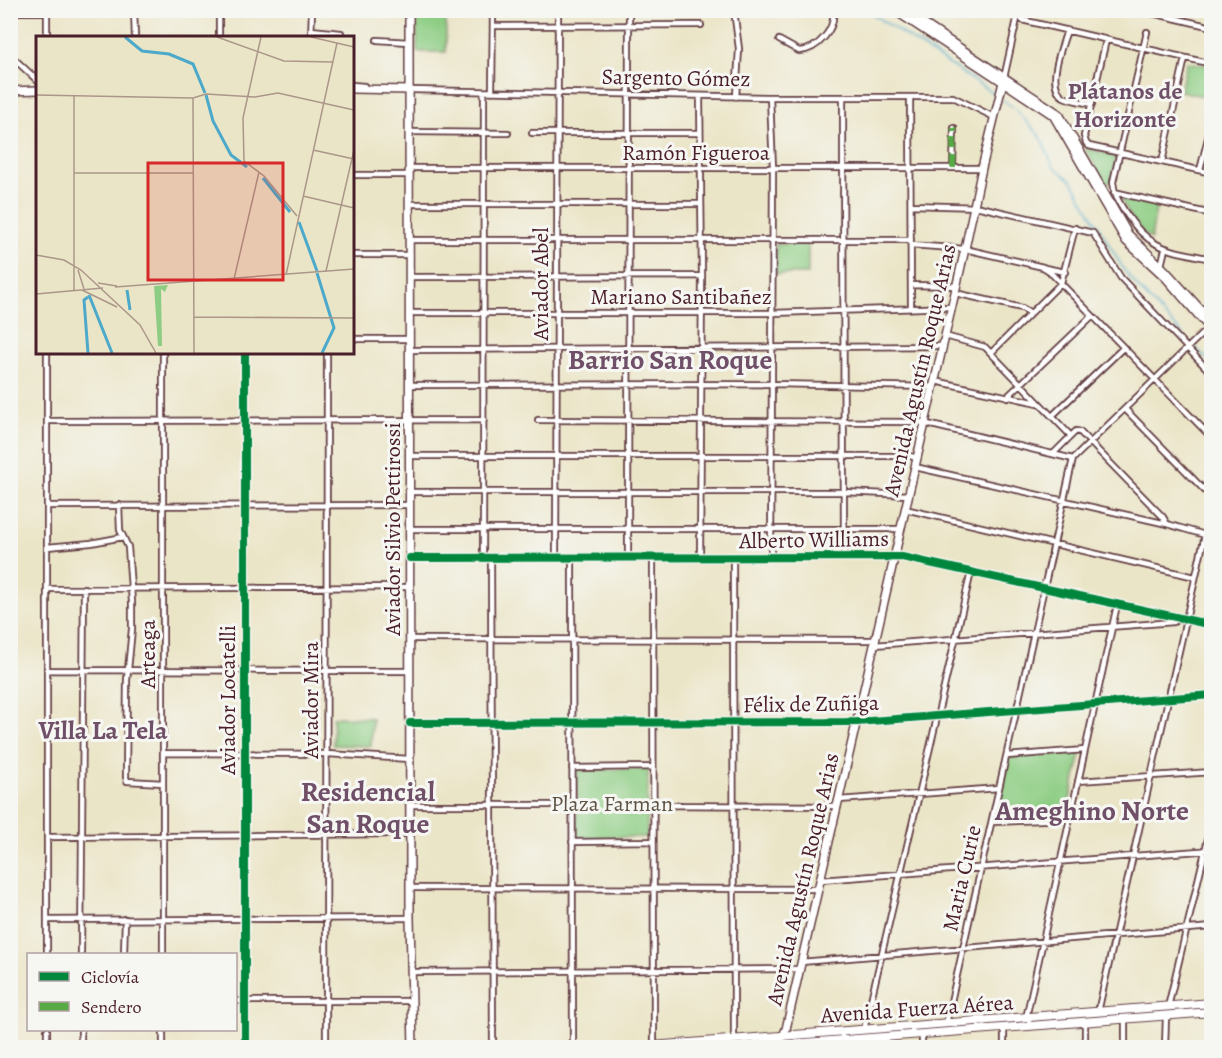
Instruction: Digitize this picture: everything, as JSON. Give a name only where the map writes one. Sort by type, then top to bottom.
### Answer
[{"type":"main road","name":"Aviador Silvio Pettirossi","points":[[409,10],[412,1047]]},
{"type":"main road","points":[[894,10],[1059,114],[1128,234],[1161,266],[1211,327]]},
{"type":"main road","points":[[903,10],[1053,115],[1126,241],[1211,327]]},
{"type":"main road","name":"Avenida Agustín Roque Arias","points":[[775,1046],[783,1036],[819,889],[982,168],[1004,80]]},
{"type":"main road","name":"Sargento Gómez","points":[[354,87],[410,90]]},
{"type":"main road","points":[[10,91],[36,90]]},
{"type":"main road","name":"Avenida Fuerza Aérea","points":[[625,1047],[783,1036],[842,1040],[864,1030],[1212,1003]]},
{"type":"main road","name":"Avenida Fuerza Aérea","points":[[739,1047],[1212,1012]]},
{"type":"street","points":[[134,10],[135,36]]},
{"type":"street","points":[[219,10],[219,36]]},
{"type":"street","points":[[311,36],[312,10]]},
{"type":"street","points":[[492,92],[493,10]]},
{"type":"street","name":"Aviador Abel","points":[[556,557],[558,10]]},
{"type":"street","points":[[628,557],[629,10]]},
{"type":"street","points":[[734,10],[739,49],[736,97]]},
{"type":"street","points":[[779,40],[799,51],[811,48],[833,25],[833,10]]},
{"type":"street","points":[[1004,80],[1019,10]]},
{"type":"street","points":[[1139,10],[1212,27]]},
{"type":"street","points":[[10,12],[47,11],[47,36]]},
{"type":"street","points":[[1022,20],[1212,64]]},
{"type":"street","points":[[494,26],[701,25]]},
{"type":"street","points":[[311,30],[341,33]]},
{"type":"street","points":[[1067,30],[1054,80],[1060,95],[1092,105]]},
{"type":"street","points":[[1147,32],[1113,182],[1114,192],[1139,232],[1165,249],[1212,259]]},
{"type":"street","points":[[377,40],[409,42]]},
{"type":"street","points":[[1106,40],[1084,136],[1086,143],[1089,146],[1120,154],[1212,173]]},
{"type":"street","points":[[10,55],[36,79]]},
{"type":"street","points":[[1162,162],[1185,58]]},
{"type":"street","name":"Sargento Gómez","points":[[410,90],[770,98],[957,98],[994,117]]},
{"type":"street","points":[[483,558],[484,92]]},
{"type":"street","points":[[700,96],[702,276],[700,558]]},
{"type":"street","points":[[843,97],[845,168],[844,558]]},
{"type":"street","points":[[910,97],[911,307]]},
{"type":"street","points":[[770,98],[773,168],[771,558]]},
{"type":"street","points":[[1200,170],[1212,122]]},
{"type":"street","points":[[953,168],[954,128]]},
{"type":"street","points":[[410,132],[508,133]]},
{"type":"street","points":[[532,133],[700,133]]},
{"type":"street","name":"Ramón Figueroa","points":[[354,175],[484,168],[982,168]]},
{"type":"street","points":[[1114,192],[1212,214]]},
{"type":"street","points":[[410,204],[701,204]]},
{"type":"street","points":[[911,205],[974,206],[1093,233],[1121,278],[1212,374]]},
{"type":"street","points":[[991,353],[1061,283],[1075,228]]},
{"type":"street","points":[[410,240],[911,242],[965,249],[1065,272]]},
{"type":"street","points":[[1161,266],[1165,249]]},
{"type":"street","points":[[354,255],[410,255]]},
{"type":"street","points":[[1043,267],[1212,438]]},
{"type":"street","points":[[410,277],[702,276]]},
{"type":"street","points":[[911,285],[956,290],[1022,308],[1031,313]]},
{"type":"street","name":"Mariano Santibañez","points":[[410,313],[773,313],[952,307]]},
{"type":"street","points":[[1007,397],[1092,316]]},
{"type":"street","points":[[538,420],[925,423],[1073,459],[1211,327]]},
{"type":"street","points":[[945,336],[978,344],[991,353],[1071,436]]},
{"type":"street","points":[[354,339],[410,339]]},
{"type":"street","points":[[410,350],[943,346]]},
{"type":"street","points":[[1052,416],[1124,348]]},
{"type":"street","points":[[47,354],[47,953]]},
{"type":"street","name":"Arteaga","points":[[163,354],[163,953]]},
{"type":"street","name":"Aviador Locatelli","points":[[245,354],[245,1047]]},
{"type":"street","name":"Aviador Mira","points":[[326,1047],[327,354]]},
{"type":"street","points":[[410,385],[934,384],[1038,403]]},
{"type":"street","points":[[1125,409],[1212,498]]},
{"type":"street","points":[[47,421],[484,420]]},
{"type":"street","points":[[1053,454],[1078,431],[1163,517],[1167,524]]},
{"type":"street","points":[[410,456],[910,456],[917,458]]},
{"type":"street","name":"Maria Curie","points":[[946,1024],[1073,459]]},
{"type":"street","points":[[915,467],[1167,524],[1205,535]]},
{"type":"street","points":[[410,492],[844,492],[909,495]]},
{"type":"street","points":[[119,505],[120,530],[128,547],[131,588],[132,629],[127,671],[126,777],[127,782],[164,783]]},
{"type":"street","points":[[47,506],[410,505]]},
{"type":"street","points":[[905,509],[1195,577]]},
{"type":"street","points":[[1098,1012],[1195,577],[1205,535],[1212,528]]},
{"type":"street","points":[[410,530],[900,529]]},
{"type":"street","points":[[47,547],[123,537]]},
{"type":"street","name":"Alberto Williams","points":[[410,558],[902,556],[1212,625]]},
{"type":"street","points":[[491,557],[493,1047]]},
{"type":"street","points":[[572,557],[573,1047]]},
{"type":"street","points":[[653,558],[654,1046]]},
{"type":"street","points":[[733,558],[734,1040]]},
{"type":"street","points":[[864,1030],[971,572]]},
{"type":"street","points":[[47,588],[410,587]]},
{"type":"street","points":[[81,953],[84,588]]},
{"type":"street","points":[[1026,1018],[1118,605]]},
{"type":"street","points":[[410,639],[733,639],[875,643],[1174,622],[1178,618]]},
{"type":"street","points":[[47,670],[410,671]]},
{"type":"street","name":"Félix de Zuñiga","points":[[410,723],[857,722],[1212,695]]},
{"type":"street","points":[[1007,756],[1085,750]]},
{"type":"street","points":[[164,753],[327,754],[410,759]]},
{"type":"street","points":[[572,768],[653,767]]},
{"type":"street","points":[[1078,781],[1212,772]]},
{"type":"street","points":[[653,806],[838,803],[999,788]]},
{"type":"street","points":[[410,805],[572,805]]},
{"type":"street","points":[[992,822],[1069,819]]},
{"type":"street","points":[[1166,1047],[1165,1016],[1212,822]]},
{"type":"street","points":[[48,837],[410,834]]},
{"type":"street","points":[[572,842],[653,842]]},
{"type":"street","points":[[821,880],[1212,850]]},
{"type":"street","points":[[410,888],[819,889]]},
{"type":"street","points":[[47,920],[410,918]]},
{"type":"street","points":[[124,953],[125,919]]},
{"type":"street","points":[[411,972],[734,970],[962,947],[1212,927]]},
{"type":"street","points":[[237,1001],[412,1001]]},
{"type":"street","points":[[1125,1019],[1125,1047]]},
{"type":"street","points":[[1085,1022],[1085,1047]]},
{"type":"street","points":[[1004,1028],[1004,1047]]},
{"type":"street","points":[[47,1031],[47,1047]]},
{"type":"street","points":[[81,1031],[81,1047]]},
{"type":"street","points":[[163,1031],[163,1047]]},
{"type":"street","points":[[922,1034],[922,1047]]},
{"type":"green space","points":[[417,11],[446,11],[446,52],[417,52]]},
{"type":"green space","points":[[1187,62],[1211,66],[1211,98],[1180,91]]},
{"type":"green space","points":[[1085,148],[1114,156],[1116,160],[1111,182],[1105,184]]},
{"type":"green space","points":[[1120,198],[1154,205],[1156,208],[1151,239],[1137,227]]},
{"type":"green space","points":[[776,244],[808,244],[808,274],[776,274]]},
{"type":"green space","points":[[333,717],[372,718],[371,746],[333,745]]},
{"type":"green space","points":[[1081,753],[1067,812],[995,818],[1010,757]]},
{"type":"green space","name":"Plaza Farman","points":[[577,770],[648,770],[647,837],[577,838]]},
{"type":"waterway","points":[[866,10],[996,95]]},
{"type":"waterway","points":[[1003,100],[1015,109],[1040,136],[1053,166],[1072,181],[1124,270],[1190,342]]},
{"type":"waterway","points":[[1194,346],[1212,364]]},
{"type":"marked path","points":[[953,168],[954,128]]},
{"type":"cycle path","points":[[245,354],[245,1048]]},
{"type":"cycle path","points":[[410,558],[902,557],[1212,625]]},
{"type":"cycle path","points":[[410,723],[857,722],[1212,695]]},
{"type":"district","name":"Plátanos de Horizonte","points":[[1125,105]]},
{"type":"district","name":"Barrio San Roque","points":[[670,359]]},
{"type":"district","name":"Villa La Tela","points":[[103,730]]},
{"type":"district","name":"Residencial San Roque","points":[[368,807]]},
{"type":"district","name":"Ameghino Norte","points":[[1092,810]]}]
